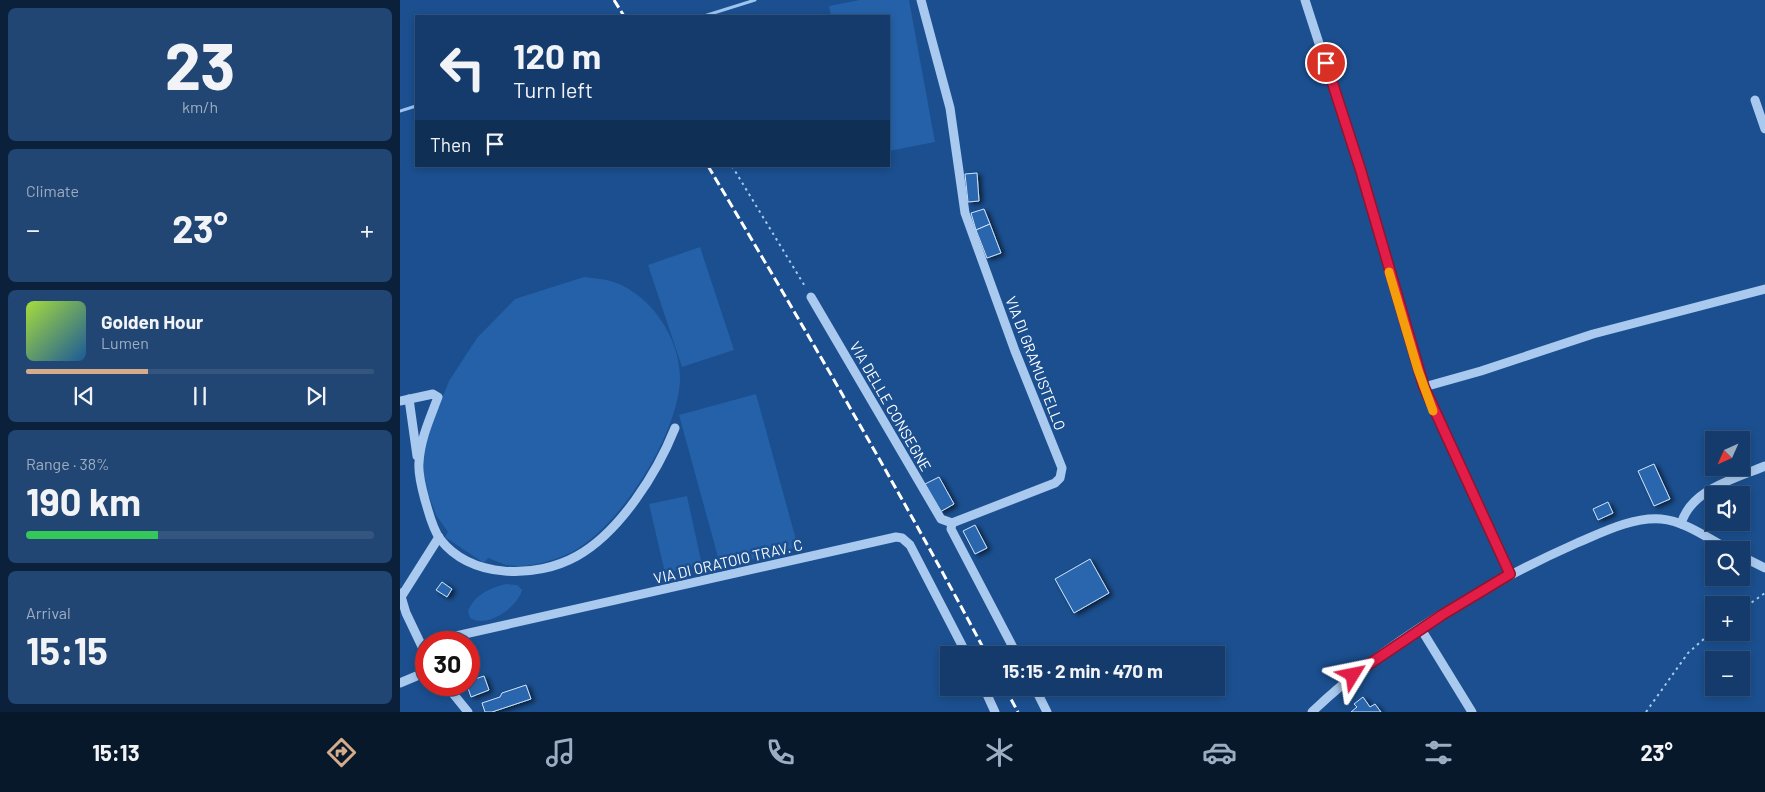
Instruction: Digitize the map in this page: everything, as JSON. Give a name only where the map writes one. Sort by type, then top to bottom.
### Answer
[{"type":"street","name":"VIA DI GRAMUSTELLO","points":[[921,0],[950,108],[966,219],[1015,351],[1061,463],[1062,472],[1055,483],[952,523]]},
{"type":"street","points":[[1305,0],[1360,168],[1424,387],[1510,574]]},
{"type":"street","points":[[1755,100],[1765,129]]},
{"type":"street","points":[[1424,387],[1481,371],[1593,334],[1765,289]]},
{"type":"street","name":"VIA DELLE CONSEGNE","points":[[811,297],[940,519],[952,523]]},
{"type":"street","points":[[419,464],[424,434],[438,397],[433,394],[405,400],[424,494],[439,537],[449,548],[463,558],[491,570],[518,572],[533,570],[572,559],[602,536],[640,494],[659,464],[675,428]]},
{"type":"street","points":[[1682,524],[1687,510],[1705,493],[1765,466]]},
{"type":"street","points":[[1312,712],[1353,675],[1421,629],[1510,574],[1627,523],[1660,519],[1682,524],[1713,541]]},
{"type":"street","points":[[952,523],[951,529],[1012,646]]},
{"type":"street","points":[[416,631],[403,614],[400,594],[439,537]]},
{"type":"street","name":"VIA DI ORATOIO TRAV. C","points":[[478,631],[896,537],[902,538],[910,545],[962,646]]},
{"type":"street","points":[[1750,560],[1765,568]]},
{"type":"street","points":[[1421,629],[1472,712]]},
{"type":"street","points":[[400,683],[415,677]]},
{"type":"street","points":[[455,696],[468,712]]},
{"type":"street","points":[[988,696],[996,712]]},
{"type":"street","points":[[1039,696],[1047,712]]},
{"type":"path","points":[[733,167],[811,297]]},
{"type":"path","points":[[1750,604],[1765,593]]},
{"type":"path","points":[[1646,712],[1688,653],[1705,638]]},
{"type":"shaded area","points":[[860,0],[909,0],[935,142],[890,151],[890,15],[831,15],[829,6]]},
{"type":"shaded area","points":[[700,247],[734,350],[682,367],[648,265]]},
{"type":"shaded area","points":[[584,277],[607,280],[622,285],[649,305],[660,318],[675,348],[679,364],[680,380],[677,402],[669,426],[658,452],[627,501],[590,540],[572,552],[540,563],[514,566],[488,558],[484,563],[445,537],[448,532],[436,515],[424,474],[423,456],[426,438],[449,381],[477,338],[515,299]]},
{"type":"shaded area","points":[[756,394],[798,547],[721,568],[679,415]]},
{"type":"shaded area","points":[[687,496],[702,565],[665,573],[649,504]]},
{"type":"shaded area","points":[[506,584],[517,585],[522,590],[519,597],[508,610],[493,619],[485,621],[477,621],[470,618],[468,611],[478,596]]},
{"type":"building","points":[[977,173],[979,201],[968,202],[965,174]]},
{"type":"building","points":[[984,209],[990,224],[976,230],[971,213]]},
{"type":"building","points":[[990,224],[1001,253],[987,258],[976,230]]},
{"type":"building","points":[[1654,464],[1670,499],[1654,506],[1638,471]]},
{"type":"building","points":[[939,477],[954,504],[940,512],[925,484]]},
{"type":"building","points":[[1608,502],[1613,513],[1598,520],[1593,509]]},
{"type":"building","points":[[975,525],[987,548],[975,554],[963,531]]},
{"type":"building","points":[[1090,559],[1109,593],[1074,613],[1055,579]]},
{"type":"building","points":[[442,582],[452,589],[447,597],[436,590]]},
{"type":"building","points":[[484,676],[489,690],[480,694],[480,677]]},
{"type":"building","points":[[526,685],[531,699],[492,712],[485,712],[482,703],[500,697],[502,693]]},
{"type":"building","points":[[1363,697],[1370,707],[1375,704],[1381,712],[1351,712],[1357,707],[1354,704]]},
{"type":"waterway","points":[[707,15],[755,0]]},
{"type":"waterway","points":[[400,111],[415,106]]},
{"type":"railway","points":[[614,0],[623,15]]},
{"type":"railway","points":[[709,167],[920,531],[982,646]]},
{"type":"railway","points":[[1009,696],[1018,712]]},
{"type":"slow traffic","points":[[1389,272],[1418,370],[1433,411]]},
{"type":"route","points":[[1326,63],[1360,168],[1424,387],[1434,413],[1510,574],[1442,615],[1353,675]]}]
